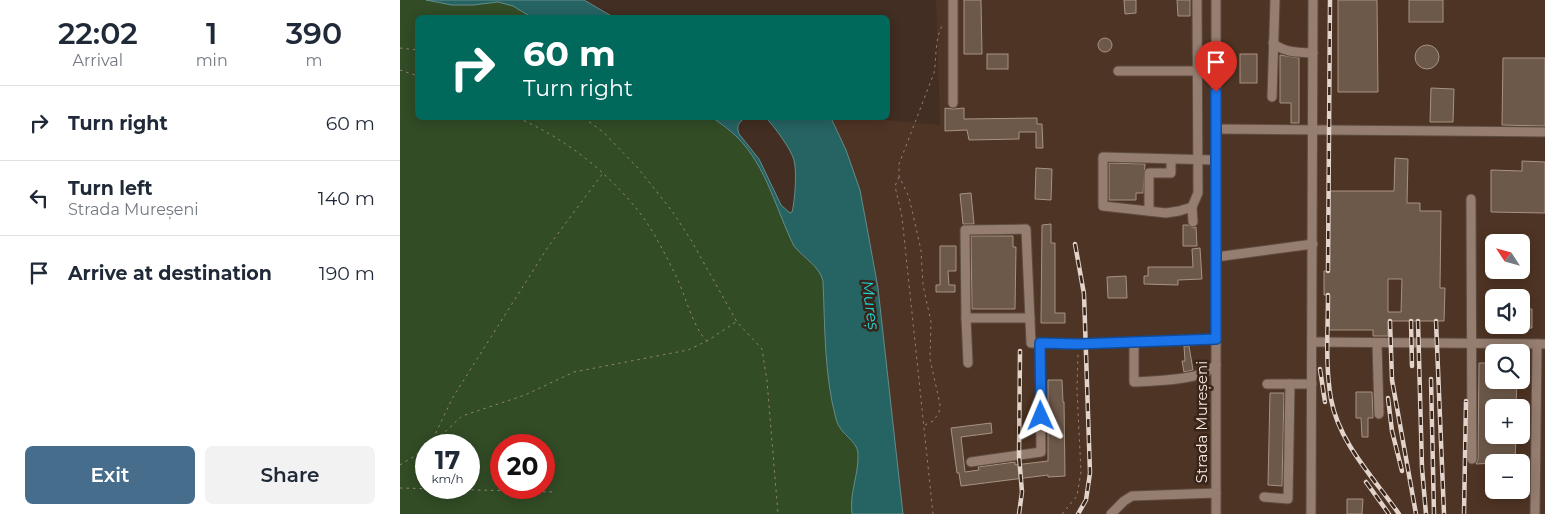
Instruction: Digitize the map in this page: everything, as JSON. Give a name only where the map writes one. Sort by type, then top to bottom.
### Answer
[{"type":"street","points":[[953,0],[953,103]]},
{"type":"street","points":[[1193,222],[1192,207],[1198,193],[1197,0]]},
{"type":"street","name":"Strada Mureșeni","points":[[1216,0],[1216,514]]},
{"type":"street","points":[[1272,96],[1274,0]]},
{"type":"street","points":[[1311,514],[1313,0]]},
{"type":"street","points":[[1273,43],[1278,48],[1313,53]]},
{"type":"street","points":[[1118,71],[1197,71]]},
{"type":"street","points":[[1216,129],[1545,132]]},
{"type":"street","points":[[1192,207],[1179,212],[1166,213],[1103,206],[1103,157],[1215,160]]},
{"type":"street","points":[[1149,212],[1149,173],[1171,173],[1171,160]]},
{"type":"street","points":[[1471,198],[1472,459]]},
{"type":"street","points":[[968,363],[965,230],[1026,228],[1031,343],[1078,344],[1216,339]]},
{"type":"street","points":[[1216,258],[1313,244]]},
{"type":"street","points":[[966,318],[1030,318]]},
{"type":"street","points":[[1134,342],[1134,382],[1170,380],[1196,375],[1206,372],[1216,365]]},
{"type":"street","points":[[1312,342],[1541,344],[1535,514]]},
{"type":"street","points":[[1377,342],[1379,414]]},
{"type":"street","points":[[971,462],[1042,452],[1040,343]]},
{"type":"street","points":[[1267,384],[1312,384]]},
{"type":"street","points":[[1264,497],[1288,498],[1290,384]]},
{"type":"street","points":[[1111,514],[1132,496],[1216,493]]},
{"type":"path","points":[[934,514],[902,217],[896,186],[903,151],[934,73],[938,36],[945,23],[953,17]]},
{"type":"path","points":[[400,48],[415,50]]},
{"type":"path","points":[[400,70],[415,75]]},
{"type":"path","points":[[522,120],[552,135],[603,173],[631,202],[661,245],[683,290],[700,334],[707,341]]},
{"type":"path","points":[[587,120],[603,132],[637,167],[672,211],[691,240],[737,322],[762,350],[767,382],[778,514]]},
{"type":"path","points":[[435,434],[453,397],[538,264],[603,173]]},
{"type":"path","points":[[899,176],[909,196],[921,250],[923,285],[931,322],[930,359],[940,404],[939,412],[933,421],[924,425]]},
{"type":"path","points":[[442,434],[462,416],[525,395],[574,372],[688,350],[707,341],[737,322]]},
{"type":"path","points":[[1062,514],[1077,496],[1081,472],[1077,391],[1078,344]]},
{"type":"path","points":[[400,465],[415,456]]},
{"type":"path","points":[[400,488],[490,490]]},
{"type":"shaded area","points":[[936,0],[1545,0],[1545,514],[903,514],[878,288],[860,190],[846,150],[832,120],[886,120],[940,125]]},
{"type":"green space","points":[[400,0],[426,0],[473,5],[498,2],[513,6],[528,15],[415,15],[415,120],[716,120],[737,137],[752,155],[770,188],[789,235],[800,254],[821,273],[823,281],[825,351],[832,402],[838,425],[855,444],[858,453],[851,506],[852,514],[400,514]]},
{"type":"water","points":[[426,0],[584,0],[610,15],[528,15],[513,6],[498,2],[452,5]]},
{"type":"water","name":"Mureș","points":[[716,120],[742,120],[739,124],[739,134],[759,159],[781,205],[790,213],[792,212],[795,194],[794,160],[782,138],[768,120],[832,120],[846,150],[860,190],[878,288],[903,514],[852,514],[851,506],[858,453],[855,444],[838,425],[832,402],[826,350],[823,281],[815,266],[794,246],[770,189],[756,162],[737,137]]},
{"type":"building","points":[[964,0],[981,0],[982,54],[964,54]]},
{"type":"building","points":[[1124,0],[1136,0],[1136,13],[1125,14]]},
{"type":"building","points":[[1177,0],[1190,0],[1190,16],[1178,16]]},
{"type":"building","points":[[1338,0],[1377,0],[1378,92],[1338,92]]},
{"type":"building","points":[[1409,0],[1443,0],[1443,22],[1409,22]]},
{"type":"building","points":[[1102,38],[1108,38],[1112,45],[1108,52],[1102,52],[1098,48],[1098,42]]},
{"type":"building","points":[[1427,45],[1436,48],[1439,57],[1436,66],[1427,69],[1418,66],[1415,57],[1418,48]]},
{"type":"building","points":[[987,54],[1008,54],[1008,69],[987,69]]},
{"type":"building","points":[[1240,54],[1257,54],[1257,83],[1240,83]]},
{"type":"building","points":[[1280,55],[1299,58],[1299,123],[1291,123],[1291,103],[1280,103]]},
{"type":"building","points":[[1503,58],[1545,58],[1545,126],[1502,125]]},
{"type":"building","points":[[1431,88],[1454,89],[1453,122],[1430,122]]},
{"type":"building","points":[[945,108],[964,108],[964,119],[1037,118],[1037,124],[1042,124],[1043,148],[1036,148],[1036,132],[1019,132],[1019,139],[969,140],[967,130],[945,131]]},
{"type":"building","points":[[1395,158],[1408,159],[1407,203],[1420,203],[1420,211],[1441,211],[1440,288],[1445,288],[1444,321],[1388,321],[1388,336],[1373,336],[1373,330],[1329,330],[1329,295],[1324,295],[1324,271],[1329,271],[1330,191],[1394,191]],"holes":[[[1388,279],[1402,279],[1401,312],[1388,312]]]},
{"type":"building","points":[[1522,161],[1545,162],[1545,213],[1491,212],[1491,170],[1522,171]]},
{"type":"building","points":[[1109,163],[1145,164],[1143,193],[1136,193],[1136,200],[1109,200]]},
{"type":"building","points":[[1036,168],[1052,169],[1051,200],[1035,199]]},
{"type":"building","points":[[971,193],[974,224],[963,224],[960,194]]},
{"type":"building","points":[[1051,224],[1051,243],[1055,243],[1055,313],[1065,313],[1065,323],[1041,323],[1042,225]]},
{"type":"building","points":[[1183,225],[1196,227],[1197,246],[1183,246]]},
{"type":"building","points":[[971,236],[1013,236],[1013,247],[1016,247],[1015,309],[972,309]]},
{"type":"building","points":[[940,246],[956,246],[956,271],[948,271],[949,285],[955,285],[955,292],[936,292],[936,285],[940,285]]},
{"type":"building","points":[[1200,248],[1202,279],[1178,280],[1178,285],[1144,284],[1144,276],[1148,276],[1148,267],[1193,267],[1192,249]]},
{"type":"building","points":[[1126,276],[1127,298],[1108,298],[1107,277]]},
{"type":"building","points":[[1530,309],[1532,309],[1532,328],[1530,328]]},
{"type":"building","points":[[1184,346],[1189,346],[1193,370],[1184,372],[1182,361],[1185,361]]},
{"type":"building","points":[[1479,363],[1485,363],[1485,389],[1517,389],[1516,399],[1485,399],[1485,444],[1516,444],[1515,454],[1485,454],[1485,464],[1476,464],[1478,459]]},
{"type":"building","points":[[1048,380],[1062,380],[1065,476],[1048,477],[1048,475],[961,486],[959,473],[957,473],[951,428],[991,423],[992,433],[961,437],[965,472],[979,470],[978,467],[1015,462],[1015,465],[1048,461]]},
{"type":"building","points":[[1356,392],[1372,392],[1373,418],[1368,418],[1368,437],[1362,437],[1361,418],[1356,418]]},
{"type":"building","points":[[1270,393],[1284,393],[1282,486],[1268,485]]},
{"type":"building","points":[[1347,499],[1363,499],[1362,514],[1347,514]]},
{"type":"railway","points":[[1328,271],[1330,0]]},
{"type":"railway","points":[[1075,244],[1084,294],[1090,473],[1086,500],[1078,514]]},
{"type":"railway","points":[[1328,295],[1328,373],[1335,415],[1349,445],[1399,514]]},
{"type":"railway","points":[[1390,321],[1392,380],[1416,514]]},
{"type":"railway","points":[[1411,321],[1412,366]]},
{"type":"railway","points":[[1418,321],[1422,468],[1426,514]]},
{"type":"railway","points":[[1436,321],[1444,514]]},
{"type":"railway","points":[[1019,514],[1022,492],[1019,456],[1020,351]]},
{"type":"railway","points":[[1320,369],[1325,402]]},
{"type":"railway","points":[[1431,379],[1434,514]]},
{"type":"railway","points":[[1388,398],[1392,431],[1402,471]]},
{"type":"railway","points":[[1464,514],[1466,401]]},
{"type":"railway","points":[[1366,482],[1389,514]]},
{"type":"route","points":[[1041,416],[1040,343],[1078,344],[1216,339],[1216,92]]}]
